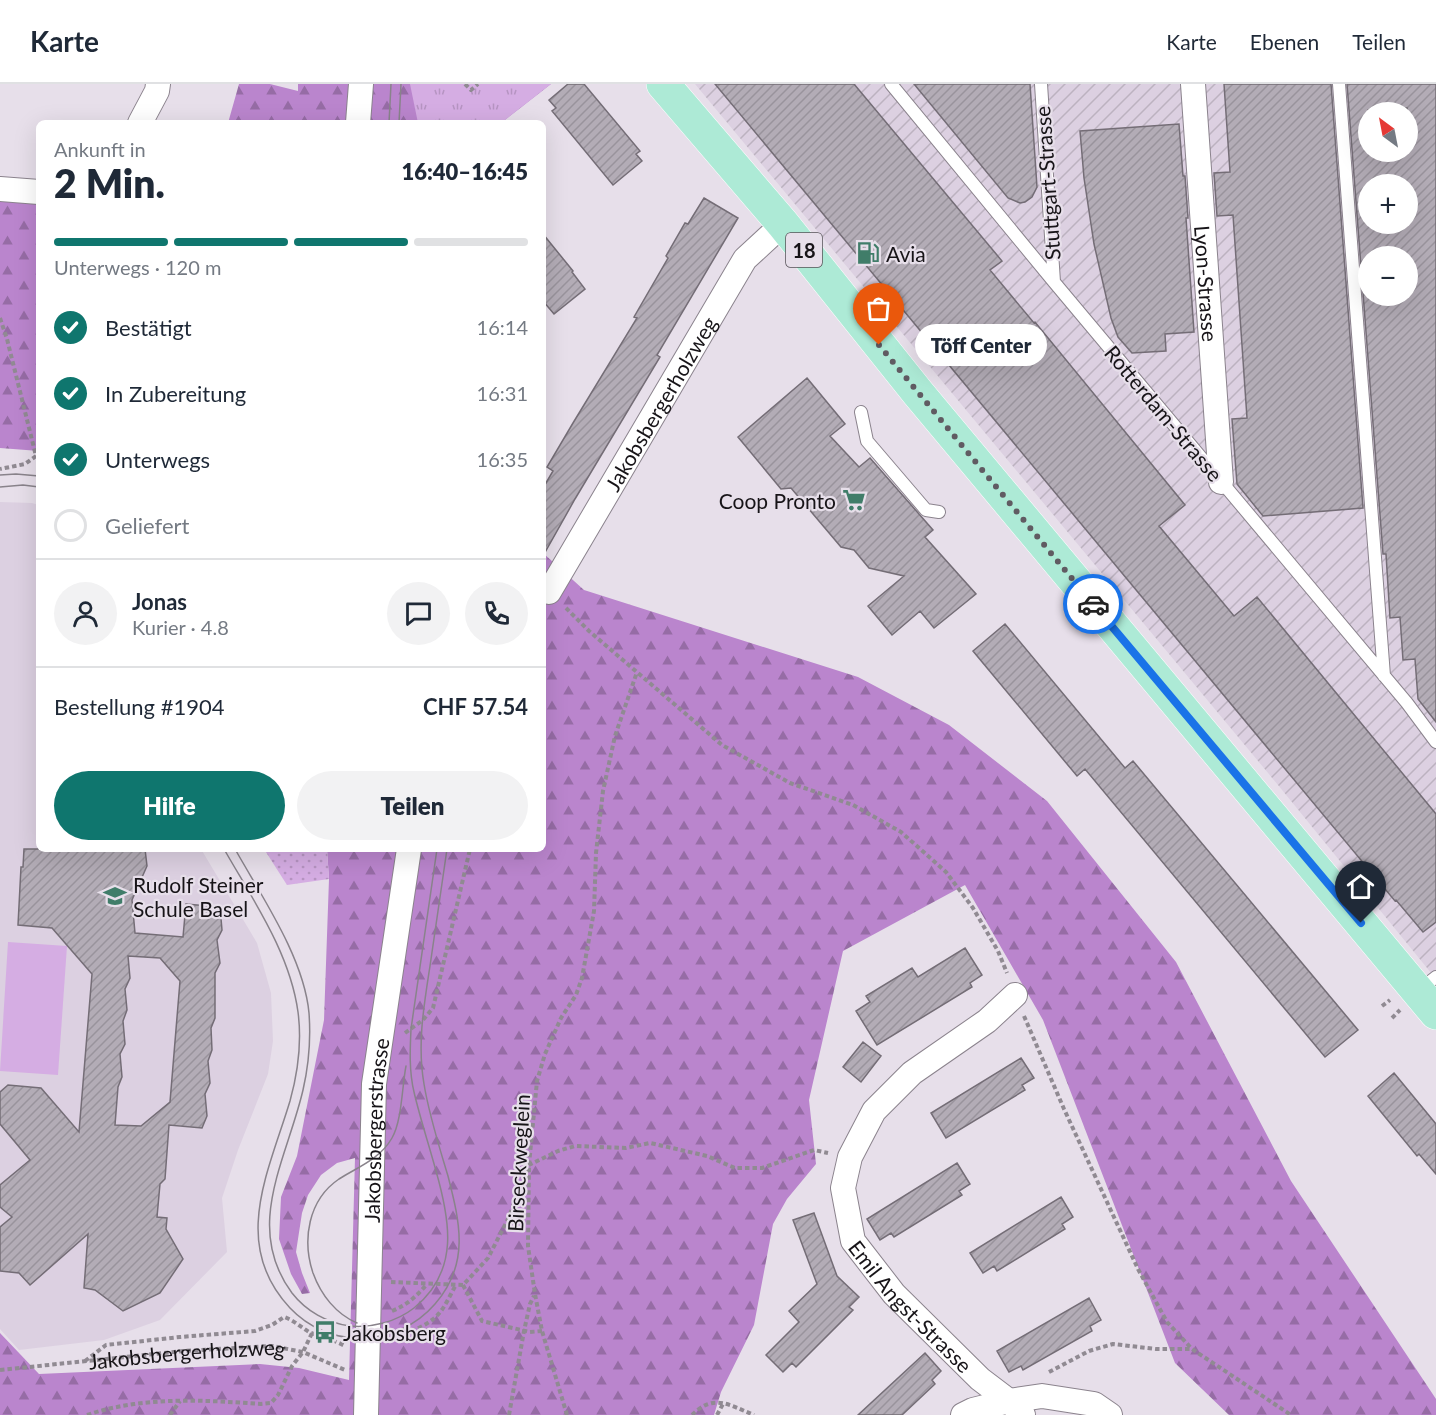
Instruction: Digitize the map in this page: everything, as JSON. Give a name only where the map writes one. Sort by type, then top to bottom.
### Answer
[{"type":"main road","name":"18","points":[[663,84],[783,224],[925,402],[1430,994]]},
{"type":"street","points":[[142,120],[157,91],[158,84]]},
{"type":"street","points":[[357,120],[361,84]]},
{"type":"street","name":"Lyon-Strasse","points":[[1193,84],[1221,482]]},
{"type":"street","points":[[0,189],[36,192]]},
{"type":"street","name":"Jakobsbergerholzweg","points":[[549,592],[745,259],[783,224]]},
{"type":"street","name":"Jakobsbergerstrasse","points":[[366,1415],[374,1084],[409,852]]},
{"type":"street","name":"Emil Angst-Strasse","points":[[1015,994],[987,1021],[912,1073],[874,1111],[850,1157],[843,1188],[853,1241],[894,1294],[980,1379],[1016,1408]]},
{"type":"street","points":[[963,1415],[973,1410],[1016,1408],[1042,1396],[1094,1404],[1110,1415]]},
{"type":"lane","name":"Rotterdam-Strasse","points":[[891,84],[1407,703],[1436,742]]},
{"type":"lane","name":"Stuttgart-Strasse","points":[[1041,84],[1054,282]]},
{"type":"lane","points":[[1339,84],[1384,676]]},
{"type":"lane","points":[[861,412],[867,441],[926,510],[939,512]]},
{"type":"path","points":[[465,84],[471,90],[478,84]]},
{"type":"path","points":[[0,318],[36,456],[25,464],[0,469]]},
{"type":"path","points":[[549,592],[589,631],[722,745],[790,783],[853,805],[901,832],[946,872],[973,908],[998,951],[1064,1109],[1138,1269],[1167,1322],[1192,1349],[1291,1415]]},
{"type":"path","name":"Birseckweglein","points":[[567,1415],[542,1331],[528,1246],[529,1165],[537,1080],[545,1054],[561,1018],[576,995],[582,978],[594,911],[596,852],[603,791],[615,736],[637,672]]},
{"type":"path","points":[[380,1041],[394,1041],[423,1020],[433,1008],[469,852]]},
{"type":"path","points":[[382,1282],[464,1285],[488,1258],[508,1219],[529,1165],[558,1151],[575,1146],[626,1148],[650,1143],[707,1156],[735,1168],[762,1168],[814,1150],[850,1157]]},
{"type":"path","points":[[85,1361],[106,1345],[180,1336],[255,1331],[284,1317],[312,1333],[348,1348],[381,1350],[382,1342],[411,1332],[440,1313],[456,1285]]},
{"type":"path","points":[[464,1285],[482,1321],[524,1331],[542,1331]]},
{"type":"path","points":[[509,1415],[524,1331],[530,1304],[535,1294]]},
{"type":"path","points":[[87,1415],[104,1409],[168,1401],[271,1403],[278,1395],[312,1333]]},
{"type":"path","points":[[1048,1372],[1089,1351],[1113,1344],[1156,1349],[1192,1349]]},
{"type":"path","name":"Jakobsbergerholzweg","points":[[0,1370],[183,1351],[272,1346],[303,1352],[367,1379]]},
{"type":"path","points":[[170,1415],[180,1401]]},
{"type":"path","points":[[692,1415],[708,1403],[718,1402],[724,1402],[754,1415]]},
{"type":"path","points":[[717,1415],[724,1402]]},
{"type":"shaded area","points":[[695,84],[1436,84],[1436,979],[1278,785]]},
{"type":"shaded area","name":"Rudolf Steiner Schule Basel","points":[[0,502],[36,504],[36,852],[203,852],[257,943],[271,993],[273,1041],[268,1074],[222,1198],[227,1252],[160,1320],[104,1340],[19,1350],[0,1329]]},
{"type":"green space","points":[[239,84],[270,84],[298,91],[298,84],[551,84],[505,120],[229,120]]},
{"type":"green space","points":[[410,84],[551,84],[505,120],[417,120]]},
{"type":"green space","points":[[0,201],[36,201],[36,451],[0,448]]},
{"type":"green space","points":[[546,556],[584,590],[858,677],[949,725],[1047,801],[1176,962],[1291,1181],[1436,1399],[1436,1415],[1229,1415],[1175,1363],[1043,1020],[965,885],[843,951],[809,1100],[816,1164],[787,1199],[773,1224],[754,1325],[721,1392],[714,1415],[0,1415],[0,1333],[39,1374],[260,1364],[299,1368],[349,1380],[355,1158],[337,1163],[321,1175],[308,1195],[302,1213],[296,1252],[310,1293],[302,1294],[291,1274],[279,1239],[281,1197],[297,1156],[324,1020],[329,879],[327,852],[546,852]]},
{"type":"green space","points":[[266,852],[327,852],[329,879],[287,885]]},
{"type":"green space","points":[[8,942],[67,946],[58,1075],[0,1071]]},
{"type":"building","points":[[568,84],[584,84],[640,151],[636,154],[642,161],[613,185],[552,111],[556,108],[549,100]]},
{"type":"building","points":[[715,84],[854,84],[1002,261],[990,270],[1185,505],[1159,526],[1234,616],[1257,597],[1436,814],[1436,922],[1423,932],[1395,901]]},
{"type":"building","points":[[914,84],[1030,84],[1037,187],[1032,197],[1020,203],[1008,198]]},
{"type":"building","points":[[1224,84],[1331,84],[1363,508],[1263,516],[1237,484],[1232,419],[1247,418],[1233,215],[1217,216],[1214,173],[1230,172]]},
{"type":"building","points":[[1347,84],[1436,84],[1436,722],[1418,699],[1415,659],[1403,660],[1400,617],[1390,618],[1386,554],[1383,554],[1364,306],[1418,306],[1418,246],[1359,246],[1358,234],[1418,234],[1418,174],[1358,174],[1358,228]]},
{"type":"building","points":[[1179,124],[1183,176],[1185,176],[1194,332],[1165,334],[1166,351],[1132,353],[1118,337],[1111,318],[1094,244],[1084,178],[1080,131]]},
{"type":"building","points":[[704,198],[738,218],[657,355],[660,357],[546,551],[546,483],[553,471],[547,467],[637,318],[634,317],[685,223],[688,224]]},
{"type":"building","points":[[546,238],[585,289],[554,314],[546,305]]},
{"type":"building","points":[[807,378],[845,424],[830,436],[859,467],[870,458],[933,530],[925,537],[976,594],[934,628],[920,611],[892,635],[868,606],[904,576],[869,568],[854,550],[841,547],[791,488],[781,489],[738,437]]},
{"type":"building","points":[[1005,624],[1125,768],[1133,761],[1358,1030],[1325,1057],[1085,769],[1077,776],[973,651]]},
{"type":"building","points":[[24,849],[36,849],[36,852],[145,852],[147,866],[132,900],[135,933],[183,937],[186,904],[220,907],[222,930],[217,940],[220,963],[215,973],[215,1018],[211,1028],[212,1050],[208,1061],[210,1083],[205,1094],[207,1116],[202,1128],[169,1125],[165,1179],[160,1184],[157,1217],[167,1218],[166,1229],[183,1259],[160,1293],[123,1311],[95,1290],[84,1288],[88,1234],[30,1285],[19,1273],[0,1271],[0,1227],[12,1217],[0,1207],[0,1185],[30,1160],[0,1124],[0,1092],[8,1085],[41,1088],[79,1132],[92,974],[52,928],[18,925],[21,867],[23,867]],"holes":[[[128,956],[160,958],[180,981],[170,1102],[141,1126],[115,1125],[118,1087],[122,1077],[120,1054],[125,1044],[123,1021],[127,1010],[125,989],[130,978]]]},
{"type":"building","points":[[965,948],[982,975],[970,983],[972,987],[877,1045],[856,1011],[870,1002],[866,996],[912,968],[918,977]]},
{"type":"building","points":[[863,1042],[881,1056],[861,1082],[843,1067]]},
{"type":"building","points":[[1021,1058],[1034,1078],[1022,1085],[1025,1090],[946,1138],[931,1113]]},
{"type":"building","points":[[1394,1073],[1436,1124],[1436,1174],[1419,1154],[1417,1156],[1368,1096]]},
{"type":"building","points":[[957,1163],[970,1184],[959,1191],[962,1195],[894,1237],[891,1233],[880,1240],[867,1219]]},
{"type":"building","points":[[1061,1197],[1073,1217],[1062,1224],[1065,1229],[997,1271],[994,1266],[983,1273],[970,1253]]},
{"type":"building","points":[[814,1213],[837,1276],[859,1297],[849,1307],[853,1310],[796,1367],[792,1363],[783,1372],[766,1355],[799,1322],[789,1311],[817,1284],[793,1220]]},
{"type":"building","points":[[1089,1298],[1101,1320],[1090,1326],[1092,1331],[1023,1370],[1021,1366],[1009,1372],[997,1351]]},
{"type":"building","points":[[925,1353],[941,1371],[932,1380],[935,1384],[902,1415],[858,1415]]},
{"type":"tram line","points":[[389,120],[391,84]]},
{"type":"tram line","points":[[399,120],[401,84]]},
{"type":"tram line","points":[[0,475],[36,476]]},
{"type":"tram line","points":[[0,487],[36,487]]},
{"type":"tram line","points":[[226,852],[279,948],[294,990],[299,1023],[295,1079],[265,1180],[260,1207],[258,1233],[262,1258],[272,1284],[297,1315],[331,1334],[351,1338],[382,1336],[419,1319],[428,1312],[446,1289],[458,1258],[456,1210],[434,1130],[424,1084],[421,1054],[424,1010],[447,852]]},
{"type":"tram line","points":[[237,852],[291,950],[299,971],[309,1013],[310,1042],[307,1071],[273,1193],[270,1218],[271,1243],[278,1268],[292,1293],[318,1315],[350,1326],[375,1325],[407,1313],[429,1294],[439,1278],[445,1261],[448,1244],[445,1208],[414,1092],[410,1060],[411,1029],[437,852]]},
{"type":"tram line","points":[[357,1323],[336,1309],[316,1281],[308,1247],[310,1222],[320,1198],[329,1188],[339,1179],[375,1157],[392,1138],[400,1113],[406,1066]]},
{"type":"way so far","points":[[879,345],[1093,604]]},
{"type":"place","name":"Avia","points":[[868,253]]},
{"type":"place","name":"Töff Center","points":[[879,345]]},
{"type":"place","name":"Coop Pronto","points":[[854,500]]},
{"type":"place","name":"Rudolf Steiner Schule Basel","points":[[115,896]]},
{"type":"place","name":"Jakobsberg","points":[[325,1332]]},
{"type":"route","points":[[1093,604],[1361,923]]}]
